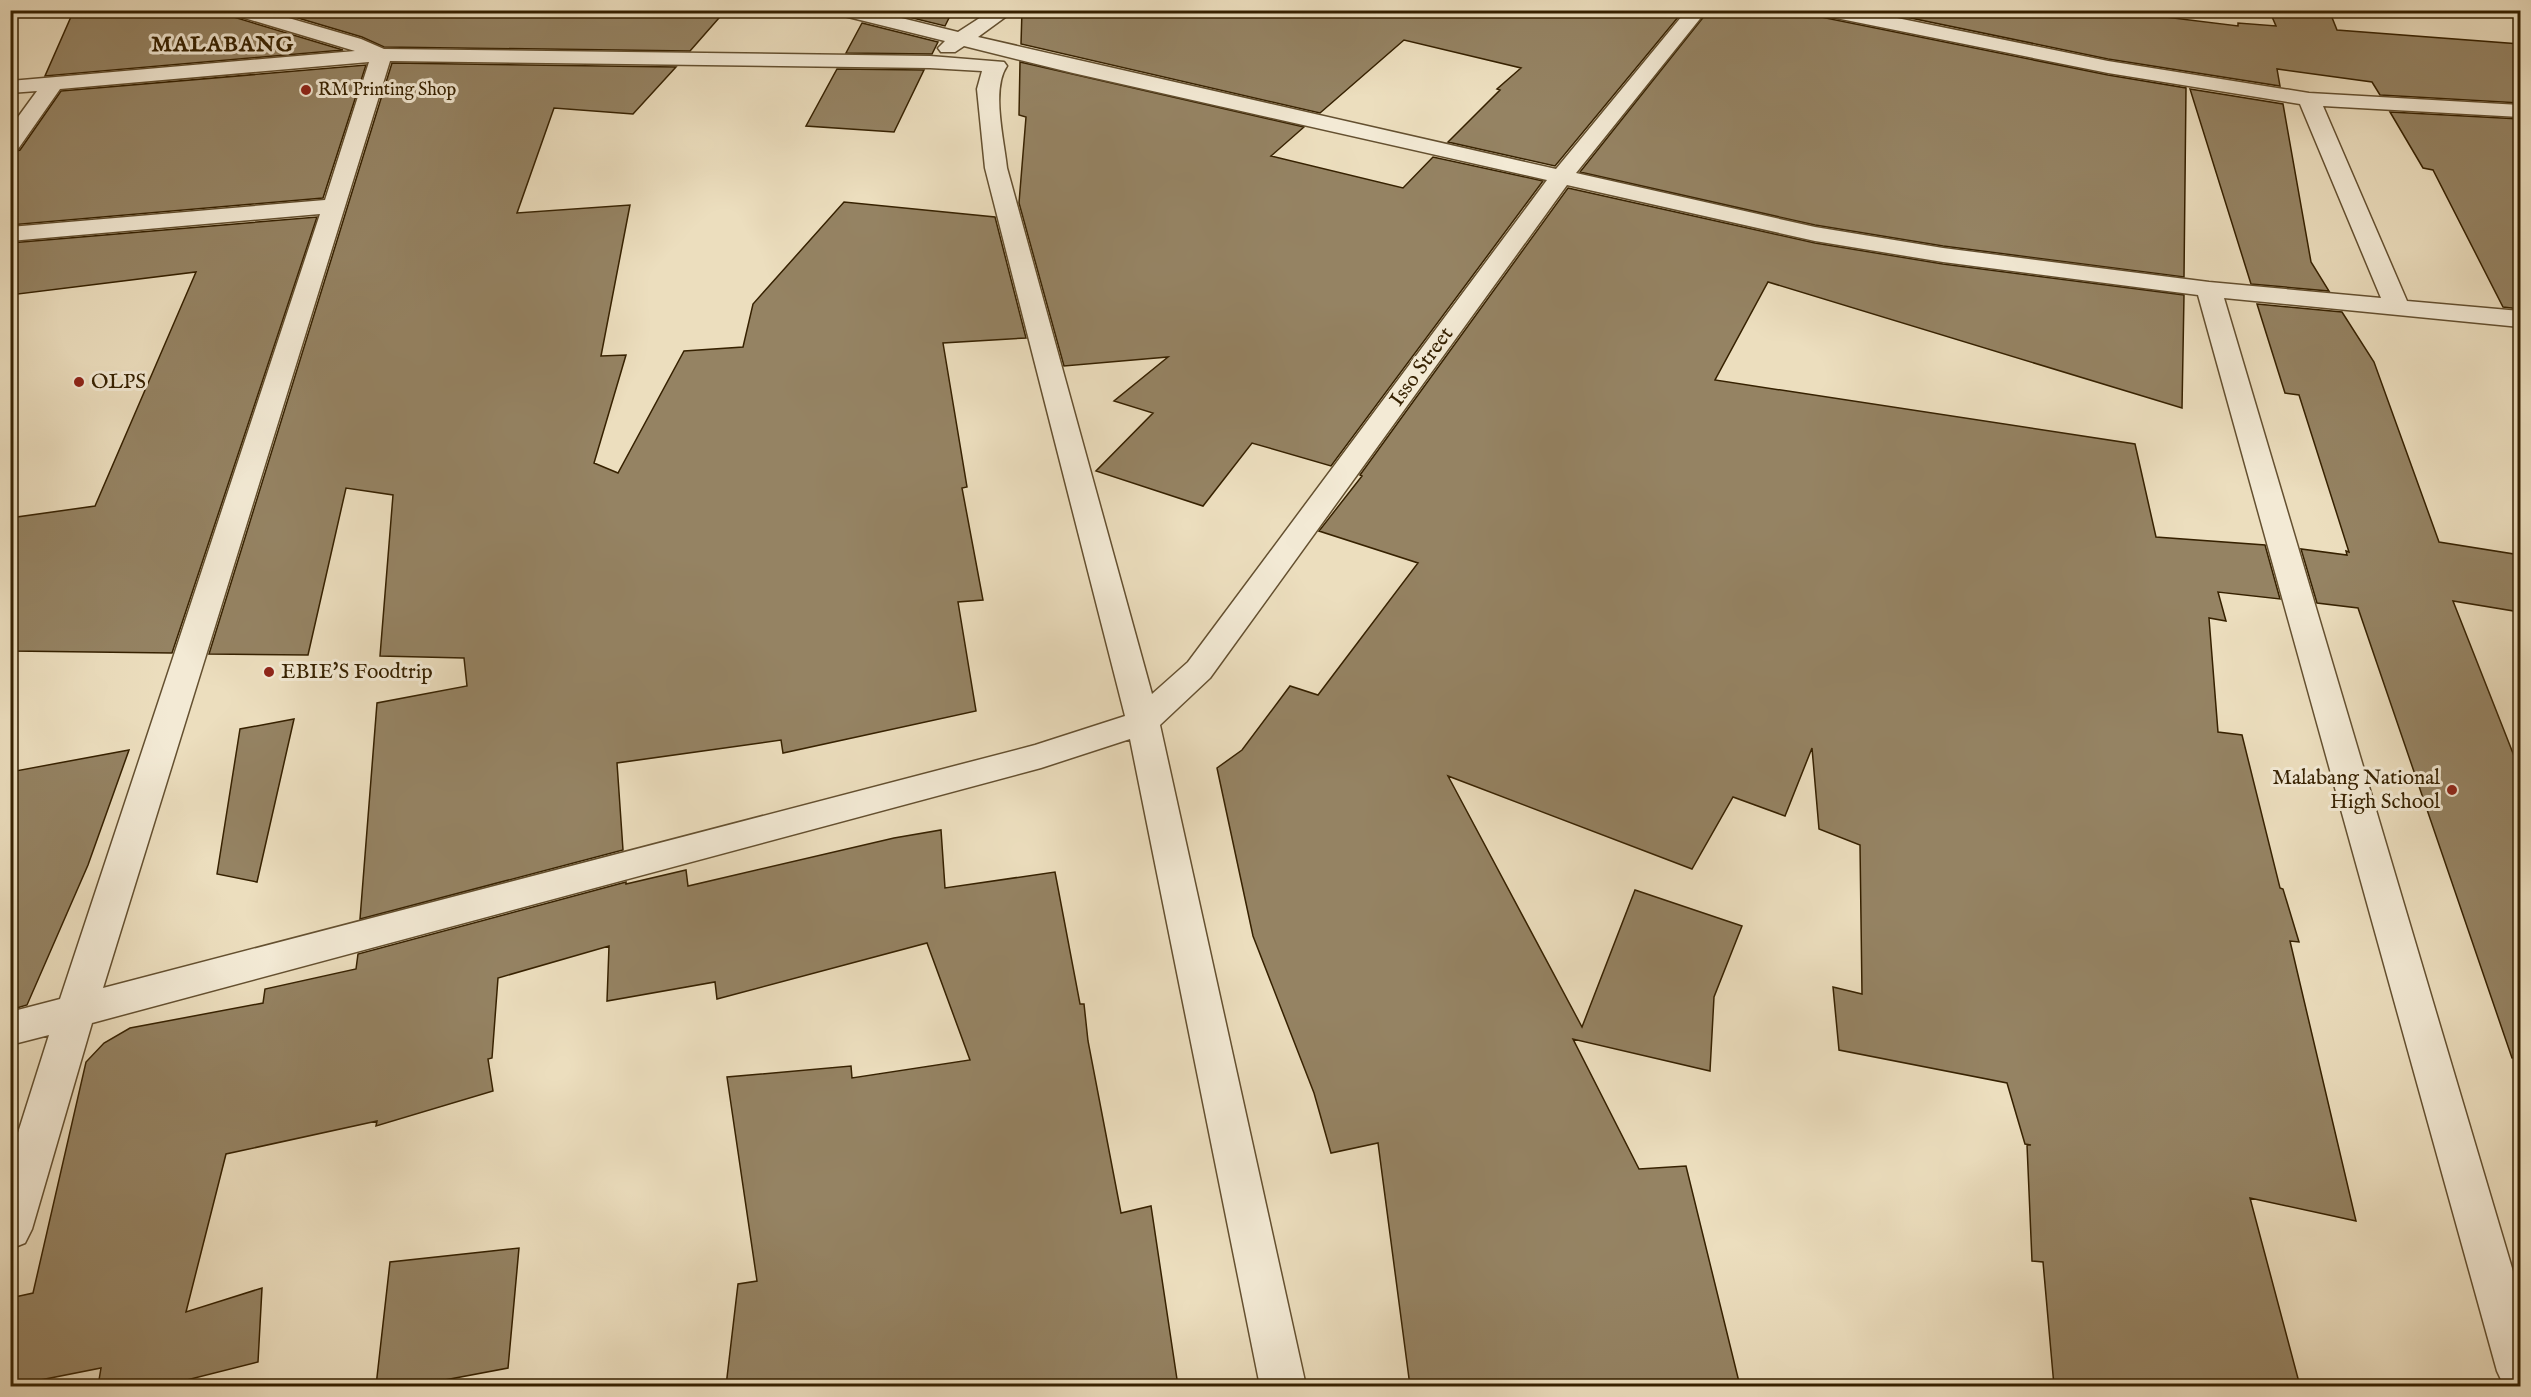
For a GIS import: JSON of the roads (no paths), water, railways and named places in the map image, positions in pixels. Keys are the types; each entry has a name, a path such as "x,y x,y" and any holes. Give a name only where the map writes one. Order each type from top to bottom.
{"street":[{"path":"238,10 326,34 381,55"},
{"path":"843,10 958,41 1815,234 1943,255 2209,289 2520,319"},
{"path":"930,62 1006,10"},
{"name":"Isso Street","path":"1143,722 1199,670 1560,178 1698,10"},
{"path":"1826,10 2108,67 2309,99 2520,111"},
{"path":"10,1229 76,1011 378,72 381,55"},
{"path":"10,87 381,55 930,62 1073,67"},
{"path":"993,66 988,89 996,168 1143,722 1283,1386"},
{"path":"10,144 53,84"},
{"path":"2309,99 2398,308"},
{"path":"10,234 335,206"},
{"path":"2209,289 2520,1371"},
{"path":"10,1029 1041,756 1143,722"}],"place":[{"name":"RM Printing Shop","path":"306,90"},
{"name":"OLPS","path":"79,382"},
{"name":"EBIE'S Foodtrip","path":"269,672"},
{"name":"Malabang National High School","path":"2452,790"}],"district":[{"name":"MALABANG","path":"223,45"}]}
